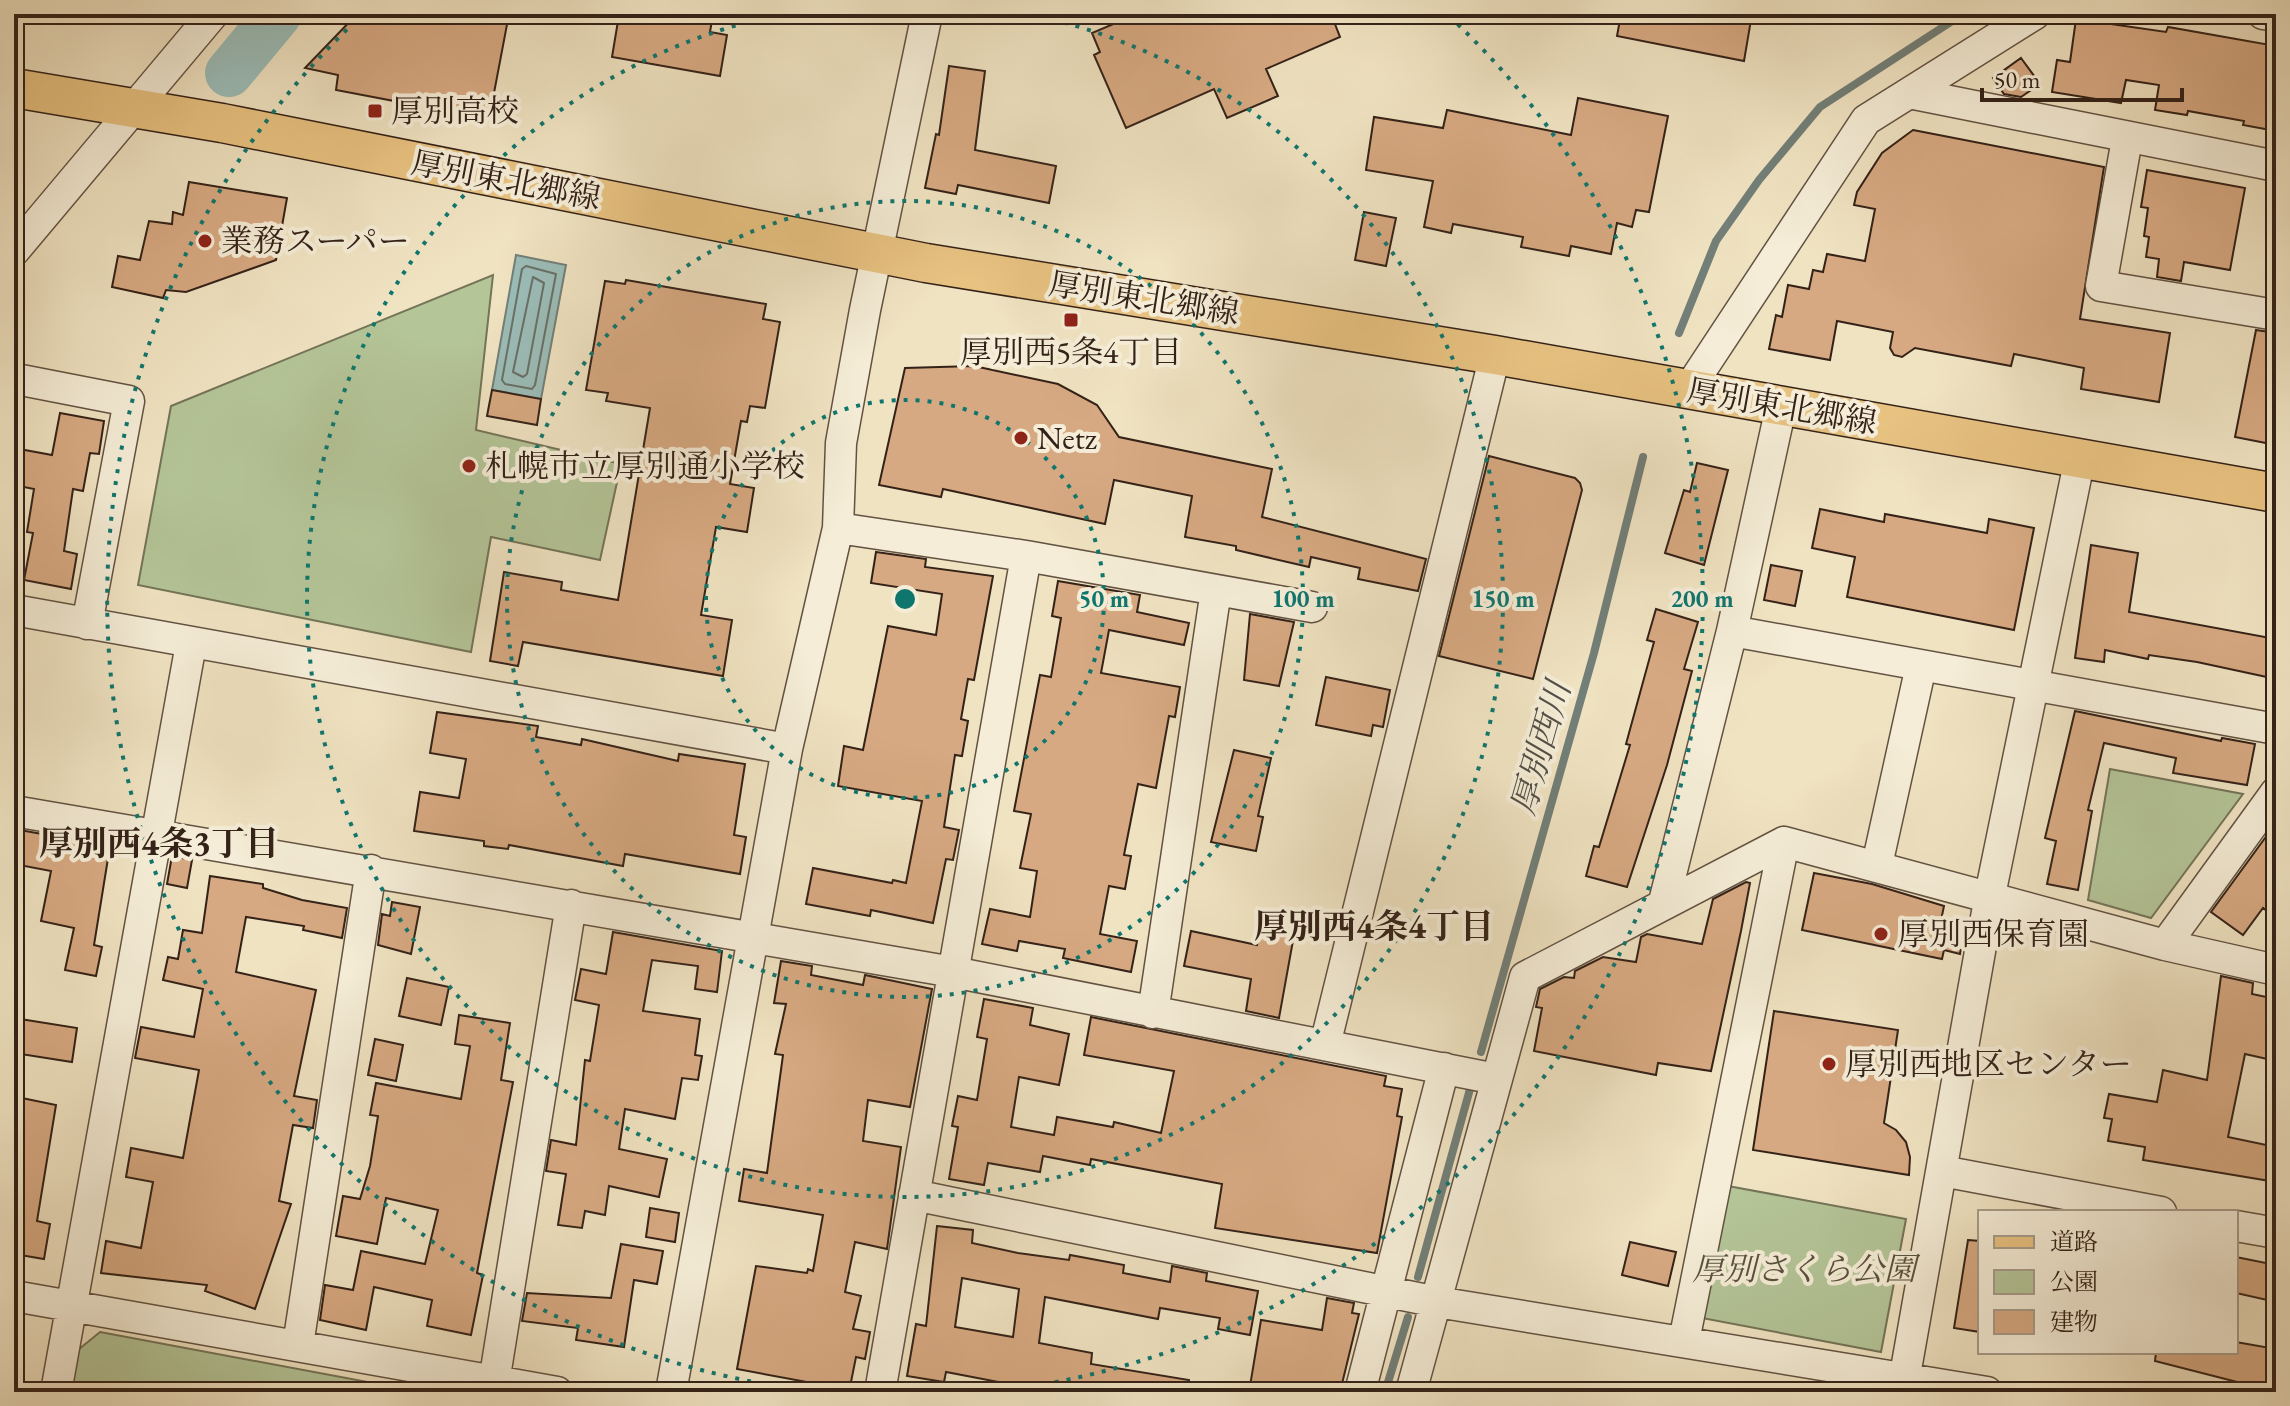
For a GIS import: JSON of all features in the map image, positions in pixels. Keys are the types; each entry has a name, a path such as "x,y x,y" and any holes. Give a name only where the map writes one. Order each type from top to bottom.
{"main road":[{"name":"厚別東北郷線","path":"14,88 222,123 877,253 1495,355 2276,493"}],"street":[{"path":"14,251 213,14"},
{"path":"671,1392 787,749 838,528 841,443 927,14"},
{"path":"1688,390 1866,120 2035,14"},
{"path":"2263,14 2276,16"},
{"path":"1909,93 2127,139 2276,166"},
{"path":"2127,139 2101,286 2276,315"},
{"path":"1325,1045 1495,355"},
{"path":"14,382 16,379 129,401 87,624"},
{"path":"1664,902 1732,631 1781,407"},
{"path":"1903,1384 1990,895 2080,458"},
{"path":"838,528 1026,556 1312,607"},
{"path":"880,1392 1026,556"},
{"path":"1153,1013 1216,590"},
{"path":"14,610 787,749"},
{"path":"1732,631 2276,729"},
{"path":"56,1392 154,834 191,644"},
{"path":"1877,865 1921,666"},
{"path":"2165,945 2276,792"},
{"path":"14,811 953,972 1496,1079"},
{"path":"1684,1341 1784,842"},
{"path":"1411,1392 1525,977 1784,842 1990,895 2165,945 2276,970"},
{"path":"298,1345 371,870"},
{"path":"494,1382 571,905"},
{"path":"1360,1392 1444,1068"},
{"path":"1942,1171 2150,1210"},
{"path":"914,1195 1437,1302 1684,1341 1903,1384 1987,1392"},
{"path":"2238,1226 2276,1233"},
{"path":"14,1296 557,1392"}],"green space":[{"path":"493,275 476,430 621,464 600,560 491,537 471,652 138,585 171,406"},
{"path":"2110,769 2243,794 2151,918 2088,900"},
{"name":"厚別さくら公園","path":"1728,1186 1906,1219 1881,1352 1702,1318"},
{"path":"100,1332 421,1392 71,1392 78,1350"}],"water":[{"path":"516,255 566,265 541,399 492,390"}],"building":[{"path":"357,14 509,14 490,114 412,99 410,104 336,90 338,75 305,68"},
{"path":"638,14 713,14 710,32 727,35 720,76 612,57 619,15 637,18"},
{"path":"1137,14 1173,14 1177,21 1192,14 1331,14 1340,37 1266,69 1278,96 1227,118 1214,89 1126,128 1094,55 1100,52 1092,33"},
{"path":"1621,14 1752,14 1744,61 1617,36"},
{"path":"2076,19 2166,32 2168,27 2276,46 2276,131 2243,125 2244,121 2188,111 2187,115 2155,110 2159,85 2126,80 2121,103 2052,92 2057,60 2070,62"},
{"path":"2021,58 2040,84 2021,97 2004,94 1993,78"},
{"path":"949,66 985,71 975,150 1056,166 1049,203 958,185 956,194 925,188 936,134 939,135"},
{"path":"1578,98 1668,116 1649,212 1636,210 1632,227 1617,223 1611,254 1571,246 1569,256 1521,247 1523,237 1453,224 1451,233 1424,227 1433,181 1366,170 1374,117 1443,128 1447,110 1571,135"},
{"path":"1913,130 2104,167 2080,319 2170,333 2159,402 2081,389 2084,368 2014,354 2011,366 1915,348 1902,357 1894,355 1890,348 1893,332 1837,321 1830,360 1769,349 1776,315 1782,317 1788,285 1809,289 1813,270 1823,272 1827,254 1865,261 1875,209 1854,205 1857,192 1882,153"},
{"path":"2147,170 2245,188 2230,270 2184,262 2181,281 2157,277 2159,259 2146,257 2149,237 2144,236 2148,208 2141,207"},
{"path":"189,182 287,198 276,260 186,292 166,290 163,298 112,287 118,256 140,260 149,221 172,224 173,212 183,215"},
{"path":"1364,212 1396,218 1386,266 1355,260"},
{"path":"626,280 766,304 763,319 780,322 765,408 750,406 747,422 741,421 730,484 754,488 747,532 716,527 701,615 732,620 723,676 523,642 518,666 490,661 504,572 562,582 561,590 618,600 650,408 606,401 608,393 586,390 605,281 625,284"},
{"path":"2256,330 2276,333 2276,445 2235,437"},
{"path":"974,366 1058,384 1097,405 1119,437 1272,469 1262,517 1426,559 1418,591 1358,579 1360,568 1311,557 1309,567 1236,550 1236,546 1185,537 1192,496 1114,480 1105,524 943,489 941,497 879,485 905,368"},
{"path":"492,390 541,399 537,425 487,416"},
{"path":"60,413 104,421 99,454 90,453 83,491 73,489 64,551 77,554 71,589 24,580 33,533 27,532 34,489 14,485 14,448 52,455"},
{"path":"1489,456 1575,478 1582,490 1533,679 1439,656"},
{"path":"1697,463 1728,470 1704,565 1665,553 1684,490 1690,492"},
{"path":"1820,509 1884,522 1885,514 1987,533 1989,519 2034,528 2014,630 1847,597 1855,557 1812,548"},
{"path":"2091,545 2138,553 2129,612 2276,639 2276,679 2197,662 2149,655 2148,659 2105,650 2104,662 2075,658"},
{"path":"876,552 926,559 925,567 993,576 974,680 968,679 961,719 968,721 962,756 955,755 944,827 959,830 953,860 946,859 933,923 871,910 870,916 806,904 813,868 906,883 922,801 838,786 844,746 863,750 888,626 936,635 942,594 871,583"},
{"path":"1771,565 1802,571 1795,606 1764,600"},
{"path":"1058,581 1140,595 1137,612 1189,623 1184,645 1109,630 1101,673 1180,687 1175,717 1169,716 1156,788 1138,784 1124,855 1131,856 1125,889 1109,886 1100,934 1137,941 1131,972 1063,958 1065,949 1019,941 1017,951 982,944 990,909 1030,917 1037,871 1020,868 1031,814 1014,811 1040,675 1051,677 1061,618 1052,616"},
{"path":"1656,609 1698,622 1684,669 1692,671 1667,765 1627,887 1586,876 1594,846 1599,847 1630,745 1626,744 1654,642 1647,640"},
{"path":"1250,614 1294,622 1279,686 1244,680"},
{"path":"1326,677 1390,690 1383,727 1373,725 1371,736 1316,725"},
{"path":"2075,711 2221,741 2222,738 2255,744 2247,785 2173,773 2176,758 2104,743 2088,810 2092,811 2078,890 2047,884 2056,841 2045,838"},
{"path":"437,712 538,726 536,737 581,745 582,739 678,761 679,754 745,764 734,835 746,837 740,874 625,854 623,866 509,845 508,849 484,846 484,841 414,831 420,792 459,798 466,759 430,753"},
{"path":"1234,750 1271,758 1258,816 1263,817 1256,851 1211,842"},
{"path":"2276,823 2276,918 2263,908 2243,935 2211,912"},
{"path":"14,829 110,846 94,945 102,947 96,976 65,970 74,928 41,921 51,871 14,864"},
{"path":"172,856 192,860 187,888 167,884"},
{"path":"1814,873 1872,884 1944,906 1940,925 1964,930 1960,954 1944,950 1942,959 1802,930"},
{"path":"210,876 263,884 263,888 302,900 347,908 342,938 303,930 304,926 246,917 236,972 316,990 294,1096 317,1100 313,1128 293,1125 279,1201 291,1204 255,1309 205,1291 207,1285 101,1273 106,1241 141,1248 153,1182 126,1177 131,1148 183,1158 199,1070 135,1058 141,1027 194,1037 203,989 163,980 168,957 178,959 183,930 202,933"},
{"path":"1746,882 1750,883 1711,1071 1658,1063 1656,1075 1534,1051 1542,1008 1536,1007 1540,989 1564,977 1574,978 1575,971 1603,957 1636,962 1641,937 1647,934 1702,944 1713,899"},
{"path":"392,902 420,907 411,954 378,945 382,914 390,916"},
{"path":"1260,929 1294,935 1279,1018 1246,1011 1251,979 1184,966 1191,931 1257,945"},
{"path":"613,932 722,951 717,992 695,989 698,966 652,960 643,1011 700,1019 695,1055 702,1056 698,1080 682,1078 675,1119 625,1109 619,1149 667,1159 659,1197 609,1186 605,1215 585,1211 582,1228 558,1225 566,1174 546,1171 551,1140 576,1145 585,1060 590,1061 599,1005 575,1000 581,969 606,974"},
{"path":"781,961 812,966 811,975 863,985 865,975 932,989 910,1107 868,1100 863,1141 901,1147 887,1249 855,1242 845,1292 861,1296 853,1329 870,1332 865,1359 856,1357 849,1392 805,1392 807,1382 737,1369 756,1266 807,1273 808,1269 813,1271 823,1215 739,1201 744,1169 767,1173 783,1055 775,1054 786,1004 774,1003"},
{"path":"2221,976 2253,983 2252,994 2276,999 2276,1061 2245,1054 2228,1137 2276,1147 2276,1182 2143,1160 2145,1147 2108,1141 2112,1119 2104,1118 2109,1094 2157,1102 2163,1070 2207,1080"},
{"path":"407,978 449,987 441,1025 399,1016"},
{"path":"984,999 1033,1008 1030,1025 1069,1034 1059,1085 1019,1077 1011,1127 1054,1135 1057,1117 1113,1127 1114,1122 1161,1133 1174,1071 1084,1055 1091,1017 1386,1076 1384,1086 1402,1089 1397,1116 1402,1117 1377,1253 1215,1228 1222,1184 1091,1159 1090,1165 1043,1156 1040,1172 988,1163 984,1185 949,1179 958,1127 952,1126 958,1096 977,1100 987,1039 977,1037"},
{"name":"厚別西地区センター","path":"1774,1011 1898,1030 1884,1123 1896,1130 1906,1142 1910,1157 1909,1175 1753,1150"},
{"path":"459,1015 510,1023 501,1080 513,1082 477,1273 483,1275 471,1335 427,1326 432,1300 374,1287 366,1330 320,1320 325,1285 353,1290 361,1251 425,1264 438,1210 386,1198 377,1244 336,1236 343,1196 360,1199 370,1166 378,1116 370,1115 376,1083 461,1099 470,1046 455,1044"},
{"path":"14,1018 77,1028 72,1062 14,1053"},
{"path":"375,1039 403,1045 396,1081 368,1075"},
{"path":"17,1097 56,1105 37,1221 50,1224 44,1259 14,1254"},
{"path":"650,1208 679,1213 675,1242 646,1237"},
{"path":"937,1226 973,1230 972,1243 1018,1253 1069,1260 1070,1255 1124,1265 1123,1273 1170,1282 1172,1266 1207,1273 1206,1281 1258,1291 1250,1335 1218,1329 1220,1318 1160,1308 1158,1319 1045,1297 1039,1343 1092,1353 1091,1364 1189,1380 1188,1392 1083,1392 1041,1386 1040,1390 946,1372 944,1382 907,1376 916,1324 926,1326","holes":["962,1278 1019,1289 1013,1337 955,1327"]},
{"path":"1968,1240 1978,1241 1978,1332 1954,1328"},
{"path":"1630,1242 1676,1252 1668,1286 1622,1275"},
{"path":"621,1244 663,1251 657,1284 634,1280 624,1347 576,1340 578,1328 522,1321 527,1293 611,1298"},
{"path":"2238,1257 2276,1265 2276,1302 2238,1293"},
{"path":"1327,1298 1354,1303 1352,1313 1359,1314 1340,1392 1249,1392 1261,1320 1322,1330"},
{"path":"2238,1342 2276,1349 2276,1392 2243,1392 2245,1384 2155,1361 2156,1354 2238,1354"}],"waterway":[{"path":"229,73 278,14"},
{"name":"厚別西川","path":"1679,333 1716,241 1759,180 1820,107 1963,14"},
{"name":"厚別西川","path":"1481,1052 1594,653 1643,457"},
{"name":"厚別西川","path":"1418,1277 1470,1089"},
{"name":"厚別西川","path":"1385,1392 1408,1317"}],"place":[{"name":"厚別高校","path":"375,111"},
{"name":"業務スーパー","path":"205,241"},
{"name":"厚別西5条4丁目","path":"1071,320"},
{"name":"Netz","path":"1021,438"},
{"name":"札幌市立厚別通小学校","path":"469,466"},
{"name":"厚別西保育園","path":"1881,934"},
{"name":"厚別西地区センター","path":"1829,1064"}],"district":[{"name":"厚別西4条3丁目","path":"159,843"},
{"name":"厚別西4条4丁目","path":"1374,926"}]}
